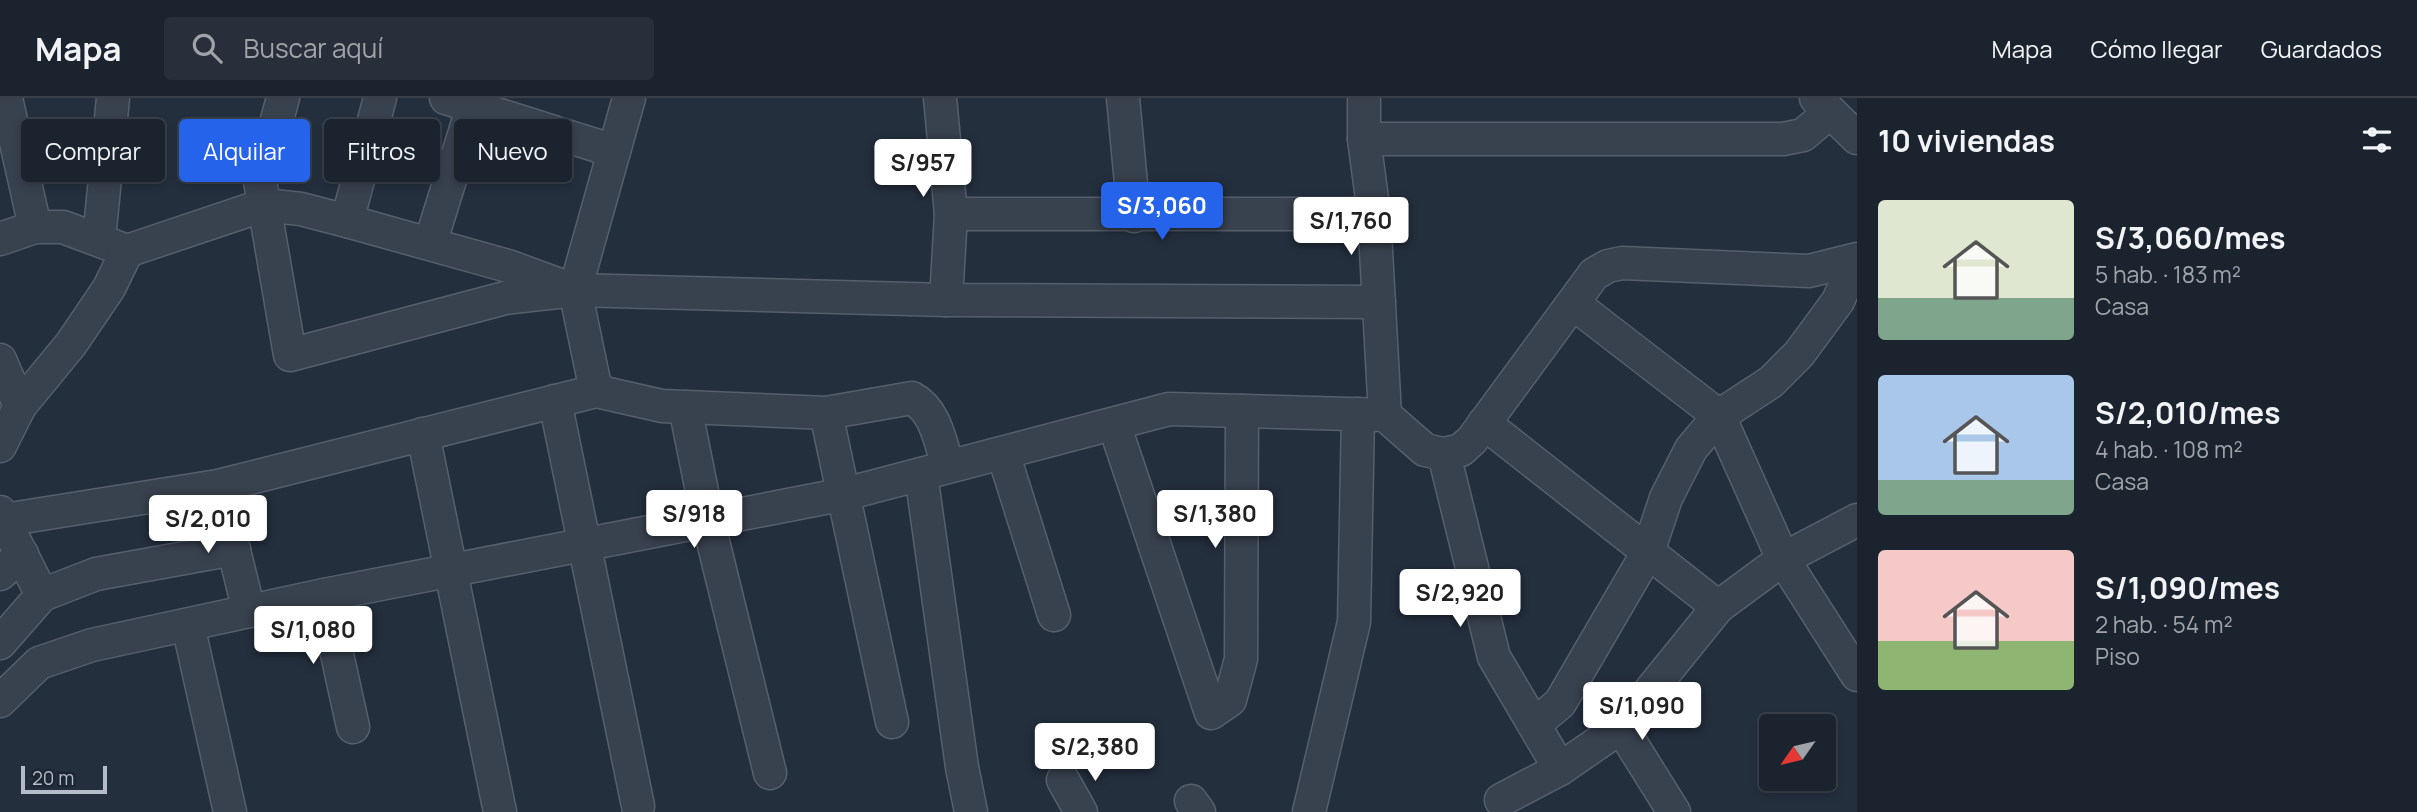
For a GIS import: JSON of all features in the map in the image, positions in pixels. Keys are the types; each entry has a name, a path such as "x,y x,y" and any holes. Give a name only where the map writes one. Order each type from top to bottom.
{"street":[{"path":"6,98 34,228"},
{"path":"0,446 20,406 71,344 108,288 113,245 113,98"},
{"path":"283,98 260,181 290,355 505,298 575,290 946,300 1379,302"},
{"path":"346,221 380,98"},
{"path":"596,391 575,290 629,98"},
{"path":"940,98 950,214 946,300"},
{"path":"1123,98 1134,216"},
{"path":"1309,812 1354,622 1371,415 1379,302 1374,214 1364,139 1364,98"},
{"path":"430,244 459,102 614,151"},
{"path":"1364,139 1783,139 1803,135 1823,105 1857,138"},
{"path":"0,239 34,228 63,227 113,245 264,205 301,209 346,221 430,244 575,290"},
{"path":"950,214 1374,214"},
{"path":"0,701 39,663 92,645 324,595 845,494 1169,409 1371,415 1426,450 1444,454 1461,450 1574,304 1594,274 1608,266 1622,263 1809,271 1857,259"},
{"path":"1534,725 1560,703 1648,552 1679,469 1719,416 1770,382 1799,354 1838,301 1857,259"},
{"path":"1574,304 1719,416 1783,559 1857,675"},
{"path":"0,360 20,406"},
{"path":"42,595 11,564 2,516 218,486 596,391 662,406 825,413 912,398 923,404 932,418 934,470 962,766 971,812"},
{"path":"555,401 638,806"},
{"path":"685,407 708,521 770,773"},
{"path":"1114,424 1211,713 1230,700 1241,659 1241,411"},
{"path":"825,413 845,494 892,723"},
{"path":"1484,423 1718,607"},
{"path":"423,434 500,812"},
{"path":"1003,453 1054,615"},
{"path":"1444,454 1494,657 1560,769"},
{"path":"218,486 249,611"},
{"path":"1501,800 1560,769 1620,727 1718,607 1783,559 1857,520"},
{"path":"0,643 42,595 96,574 233,549"},
{"path":"324,595 353,727"},
{"path":"188,625 230,812"},
{"path":"1620,727 1674,812"},
{"path":"1063,780 1081,812"}]}
